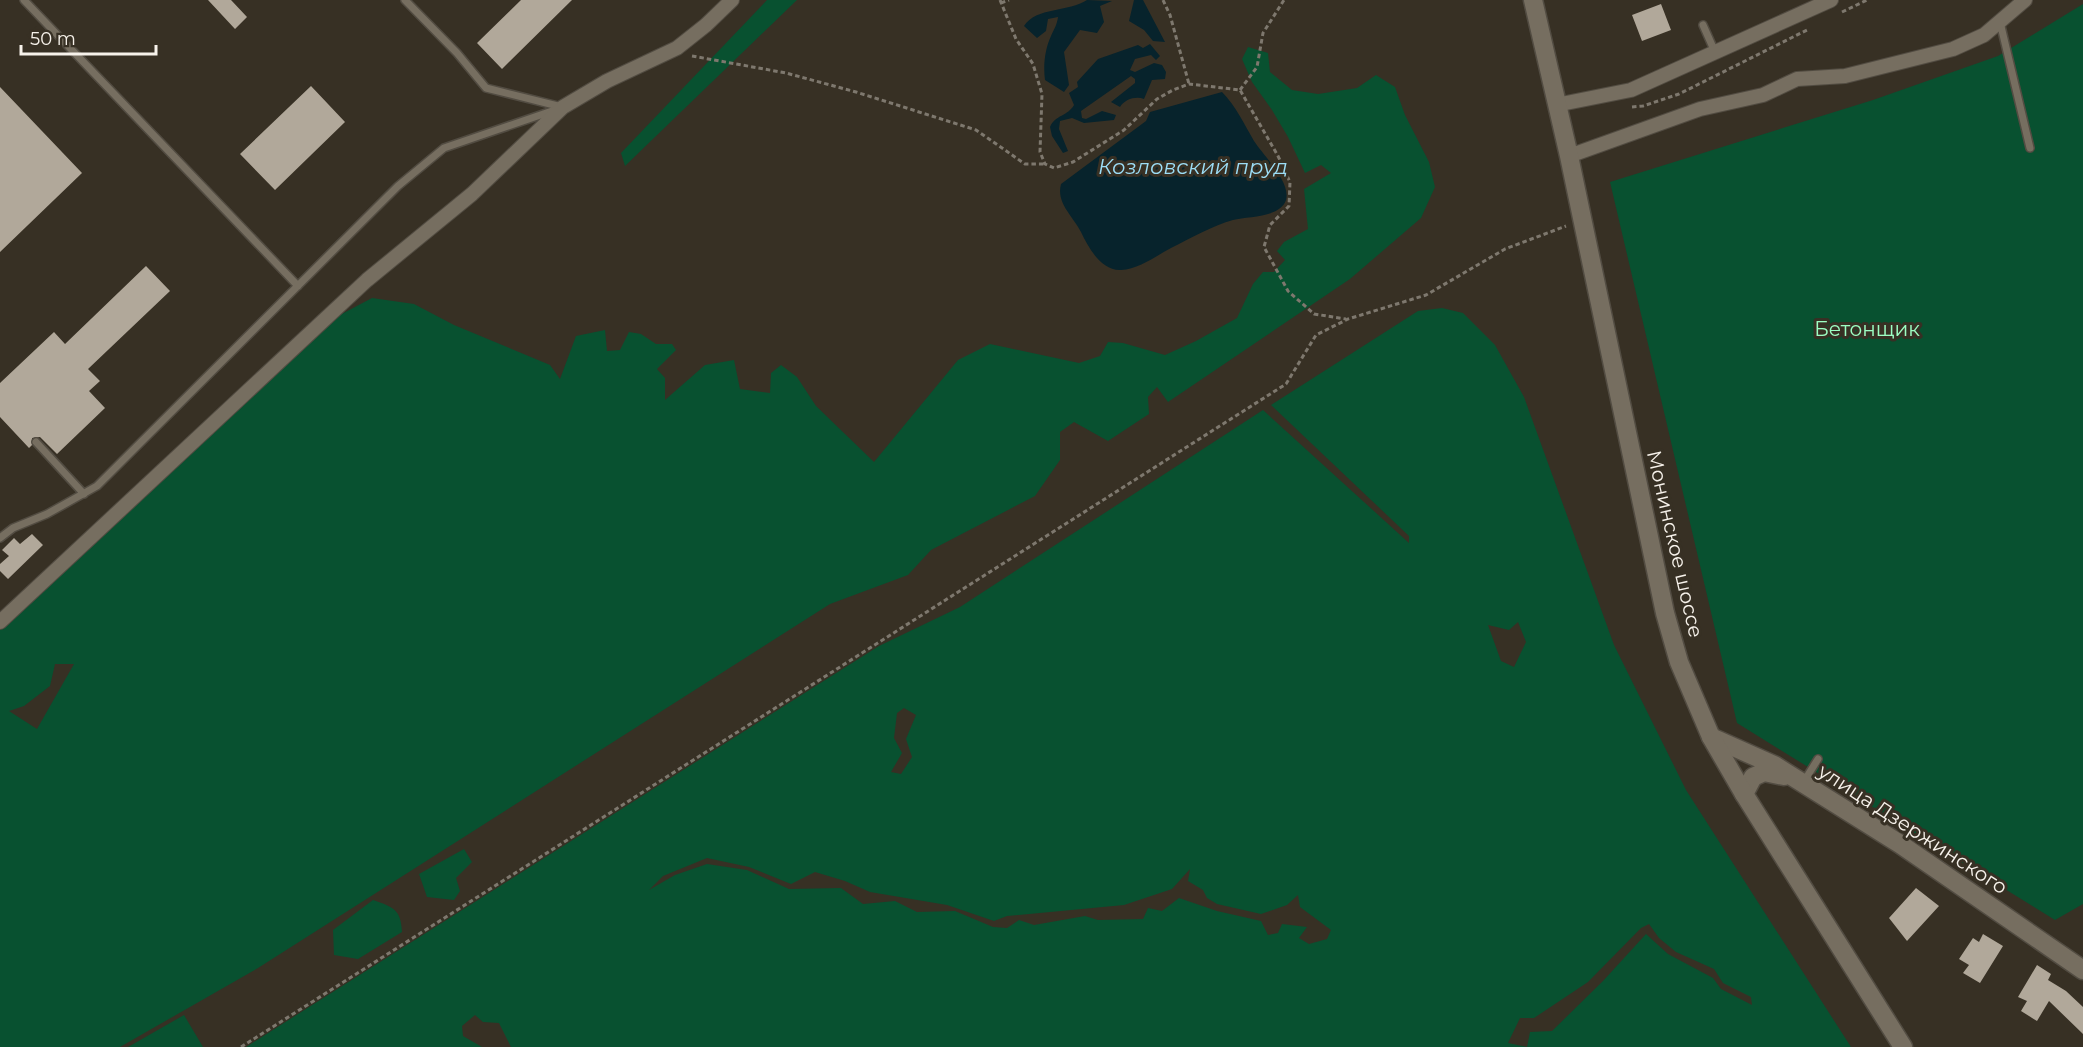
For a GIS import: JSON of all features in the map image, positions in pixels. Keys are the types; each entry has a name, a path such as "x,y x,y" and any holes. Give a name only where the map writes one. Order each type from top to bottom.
{"main road":[{"name":"Монинское шоссе","path":"1533,0 1569,156 1665,613 1679,662 1711,737 1744,794 1903,1047"},
{"name":"улица Дзержинского","path":"1711,737 1774,765 1900,844 2083,970"},
{"path":"1744,794 1753,777 1764,772 1801,782"}],"street":[{"path":"0,622 367,280 472,194 563,107 607,81 677,48 732,0"},
{"path":"1556,105 1631,90 1831,0"},
{"path":"1569,156 1700,109 1763,95 1797,79 1845,76 1953,49 1984,35 2025,0"}],"lane":[{"path":"24,0 298,286"},
{"path":"405,0 457,53 486,88 563,107"},
{"path":"2000,22 2030,148"},
{"path":"1703,25 1715,52"},
{"path":"0,538 13,528 47,514 97,486 398,186 444,148 563,107"},
{"path":"36,442 84,494"},
{"path":"1801,782 1818,759"}],"path":[{"path":"1009,0 1000,2 1016,39 1033,64 1042,94 1040,152 1045,164"},
{"path":"1163,0 1170,15 1189,84"},
{"path":"1240,90 1257,67 1263,33 1284,0"},
{"path":"677,48 692,56 786,73 976,130 1025,164 1045,164 1054,168 1073,162 1124,130 1157,99 1173,90 1189,84 1240,90"},
{"path":"1240,90 1278,156 1290,182 1289,206 1270,225 1264,247 1288,291 1314,314 1348,319"},
{"path":"241,1047 1286,384 1316,335 1348,319 1426,295 1505,249 1582,221"}],"green space":[{"path":"767,0 797,0 625,166 621,153"},
{"name":"Бетонщик","path":"2083,4 2083,904 2055,920 1737,723 1610,182 1873,100 1998,56"},
{"path":"1248,47 1268,53 1270,72 1292,90 1318,94 1357,88 1376,75 1395,87 1405,115 1429,162 1435,187 1421,218 1350,279 1168,402 1157,387 1148,397 1149,414 1108,441 1074,422 1060,432 1060,460 1035,496 931,550 908,575 830,604 258,968 120,1047 0,1047 0,621 321,325 372,298 414,304 454,325 550,365 560,379 576,336 605,330 607,351 620,350 629,332 641,334 656,344 672,344 676,350 657,369 665,378 665,400 705,365 734,360 740,389 770,393 771,373 781,365 797,377 816,406 874,462 958,360 990,344 1079,363 1100,356 1108,342 1123,343 1165,355 1237,318 1253,284 1263,272 1274,272 1285,260 1277,251 1284,242 1308,229 1304,189 1331,173 1321,165 1305,173 1288,137 1252,82 1242,59","holes":["55,664 74,664 37,729 9,711 24,706 50,686"]},
{"path":"1442,308 1463,313 1495,345 1524,397 1614,645 1686,790 1851,1047 1527,1047 511,1047 499,1023 483,1022 475,1015 462,1026 463,1036 482,1047 246,1047 879,646 960,607 1263,410 1409,543 1409,536 1271,405 1418,311","holes":["1518,622 1526,642 1514,667 1501,661 1488,625 1509,630","904,708 916,715 906,739 912,757 901,774 891,772 902,753 894,738 897,713","707,858 749,867 791,884 815,872 870,892 947,905 994,921 1007,916 1124,905 1172,889 1190,869 1188,881 1203,890 1207,898 1217,904 1261,914 1287,905 1298,895 1300,907 1331,930 1327,939 1309,944 1299,938 1307,927 1282,924 1278,933 1268,935 1261,921 1217,911 1179,898 1162,911 1148,908 1143,919 1098,920 1085,916 1034,925 1019,920 1007,928 993,927 955,911 917,912 895,901 863,904 841,888 789,889 747,870 707,864 675,875 649,890 663,876","1649,924 1659,938 1676,952 1714,969 1723,983 1751,997 1752,1005 1721,989 1713,978 1668,954 1646,934 1603,981 1552,1031 1530,1032 1527,1047 1508,1043 1520,1018 1534,1018 1588,982 1641,928"]},
{"path":"464,849 472,862 456,878 460,891 454,900 427,897 419,874"},
{"path":"373,900 395,910 400,918 402,932 358,959 334,955 333,930"},
{"path":"184,1015 203,1047 128,1047"}],"water":[{"path":"1087,0 1112,1 1100,6 1104,22 1097,33 1080,30 1064,52 1069,85 1064,92 1045,80 1044,74 1046,52 1058,17 1048,19 1046,31 1037,38 1024,26 1036,16"},
{"path":"1134,0 1143,0 1165,42 1153,41 1144,30 1129,21"},
{"path":"1150,44 1160,56 1156,60 1151,55 1135,59 1130,70 1135,72 1154,63 1162,65 1166,72 1165,79 1152,80 1144,99 1131,99 1120,107 1111,102 1135,83 1135,79 1131,76 1081,111 1082,118 1086,119 1102,111 1116,115 1114,120 1084,123 1072,118 1060,121 1059,129 1068,151 1063,153 1052,136 1050,127 1074,105 1069,93 1078,87 1077,82 1098,59 1138,45 1143,48"},
{"name":"Козловский пруд","path":"1222,92 1236,109 1254,141 1280,177 1286,193 1283,206 1271,213 1218,225 1134,267 1121,270 1107,267 1091,251 1066,209 1061,197 1061,184 1146,121 1150,112"}],"building":[{"path":"208,0 231,0 247,17 235,29"},
{"path":"521,0 572,0 502,69 477,43"},
{"path":"1661,4 1671,30 1642,41 1632,15"},
{"path":"311,86 345,122 275,190 240,154"},
{"path":"0,87 82,173 0,252"},
{"path":"146,266 170,291 88,369 100,381 89,391 105,408 57,454 40,437 32,438 32,445 29,448 0,417 0,383 54,332 65,344"},
{"path":"32,534 43,545 8,579 0,571 0,564 9,556 2,550 14,538 20,544"},
{"path":"1916,888 1939,906 1907,941 1889,918"},
{"path":"1983,934 2003,946 1980,983 1963,973 1969,965 1959,959 1973,938 1979,942"},
{"path":"2037,965 2051,974 2048,980 2066,991 2083,1007 2083,1034 2049,1001 2037,1021 2021,1011 2027,1001 2018,997"}]}
